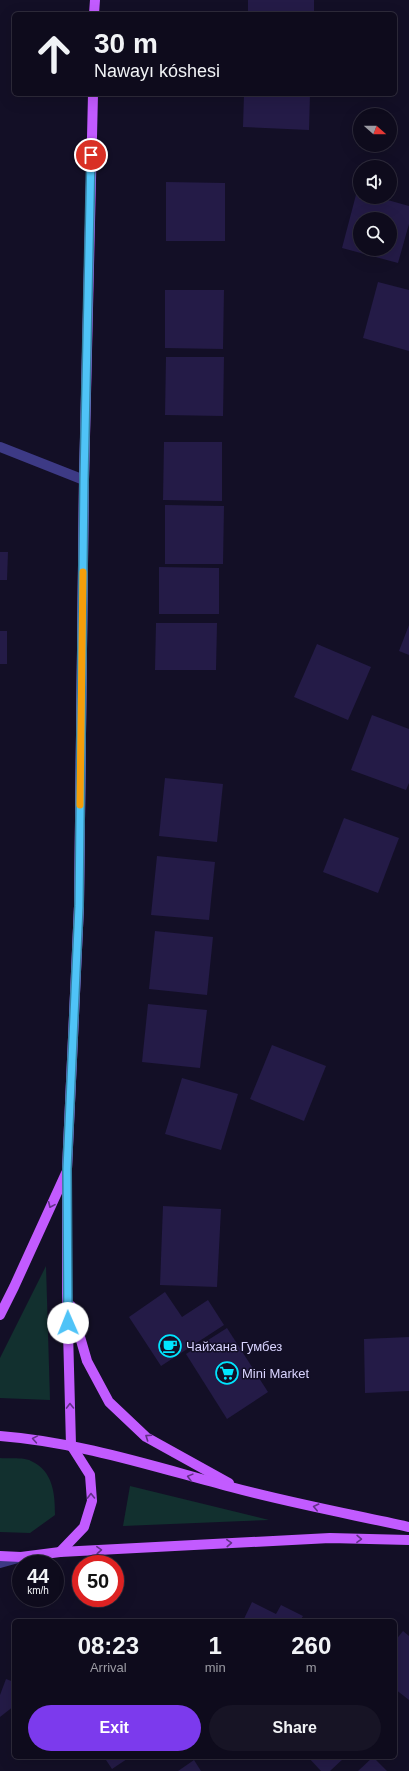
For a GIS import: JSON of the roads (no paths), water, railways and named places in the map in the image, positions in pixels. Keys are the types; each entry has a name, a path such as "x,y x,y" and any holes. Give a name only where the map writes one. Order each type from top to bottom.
{"main road":[{"path":"94,12 95,0"},
{"path":"60,1552 84,1527 92,1501 90,1475 71,1445 67,1293 67,1169 79,906 84,480 92,96"},
{"path":"0,1315 67,1169"},
{"path":"67,1293 87,1360 109,1402 146,1437 243,1491"},
{"path":"0,1436 27,1438 71,1445 243,1491 409,1527"},
{"path":"40,1555 60,1552 330,1538 409,1540"},
{"path":"0,1556 12,1557"}],"street":[{"path":"0,447 84,480"},
{"path":"0,1562 12,1560"}],"place":[{"name":"Чайхана Гумбез","path":"170,1346"},
{"name":"Mini Market","path":"227,1373"}]}
